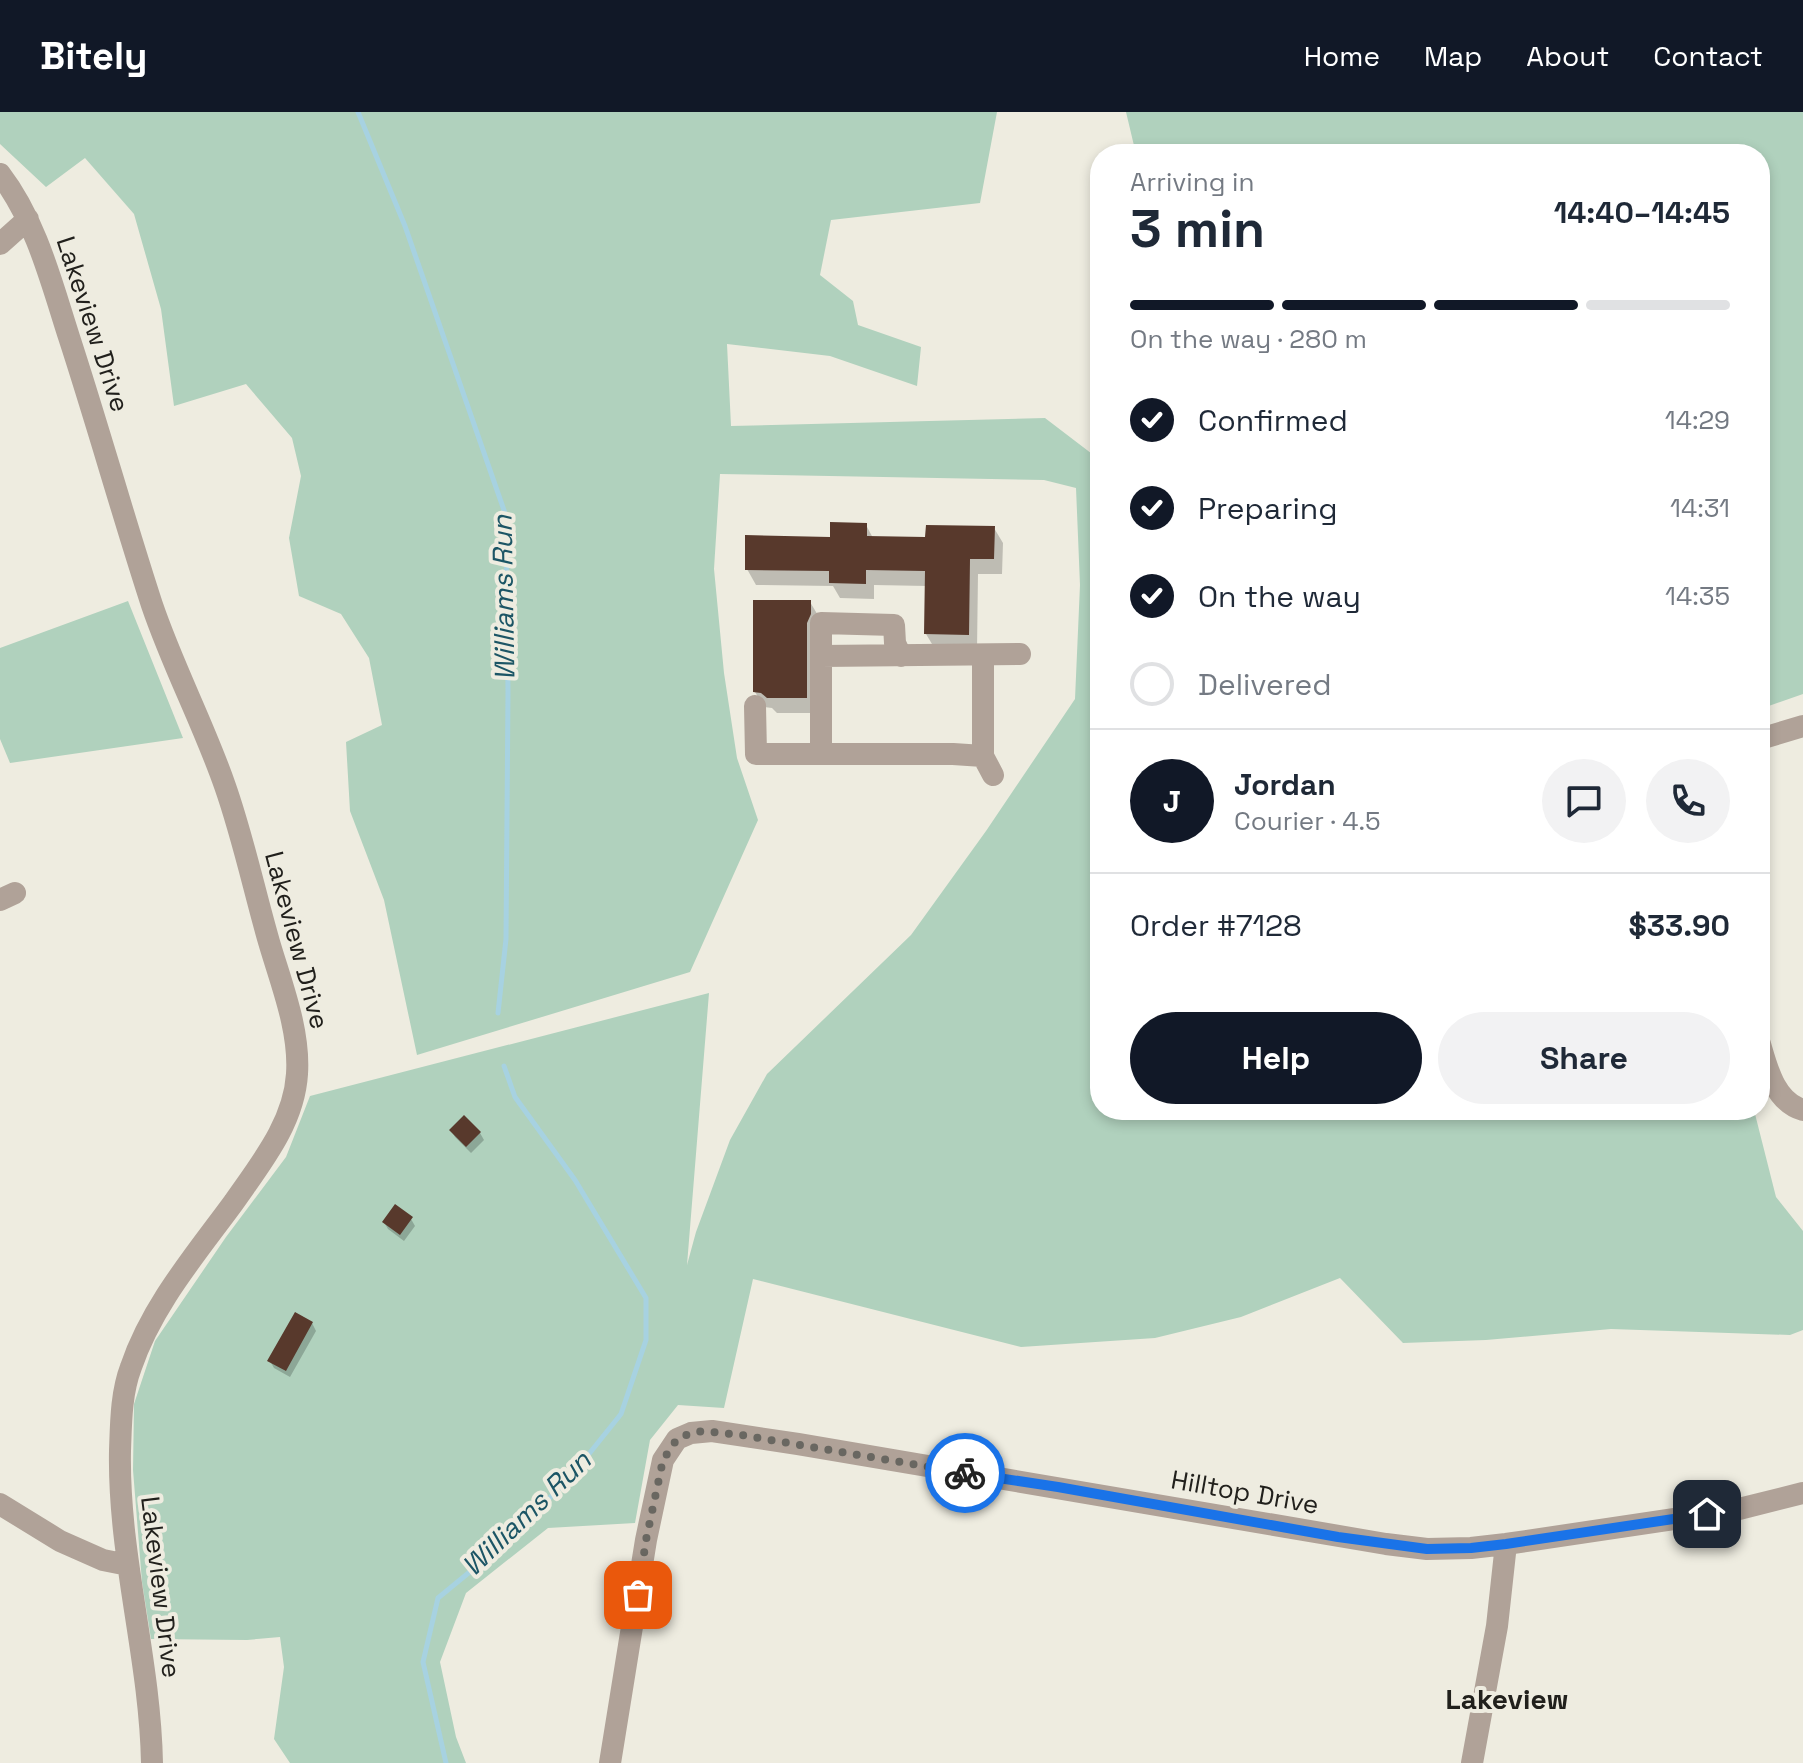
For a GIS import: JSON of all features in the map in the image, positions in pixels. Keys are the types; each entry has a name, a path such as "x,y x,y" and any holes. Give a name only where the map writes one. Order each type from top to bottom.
{"street":[{"name":"Lakeview Drive","path":"0,174 14,192 43,256 153,607 224,782 289,1013 297,1053 295,1089 279,1135 166,1295 150,1323 127,1378 121,1417 120,1459 128,1565 151,1730 152,1763"},
{"path":"0,244 28,219"},
{"path":"821,754 821,623 894,625 895,643 901,656"},
{"path":"821,656 1020,654"},
{"path":"755,706 756,754 953,754 988,766 983,655"},
{"path":"1770,736 1803,726"},
{"path":"1770,1076 1787,1101 1803,1110"},
{"name":"Hilltop Drive","path":"610,1763 646,1540 663,1460 670,1446 691,1433 726,1433 1427,1549 1506,1544 1735,1510 1803,1493"},
{"path":"0,1504 60,1541 103,1560 128,1565"},
{"path":"1472,1763 1495,1639 1506,1544"}],"green space":[{"path":"0,112 997,112 980,203 831,220 820,275 853,301 858,325 921,347 917,386 830,356 727,344 731,426 1045,418 1090,452 1090,1120 1757,1120 1776,1197 1803,1231 1803,1330 1790,1335 1611,1329 1486,1340 1403,1343 1340,1278 1241,1317 1155,1338 1021,1347 753,1279 724,1408 678,1405 650,1440 635,1523 548,1528 466,1593 440,1662 456,1737 466,1763 290,1763 274,1739 284,1667 280,1637 247,1640 151,1639 142,1582 133,1470 134,1404 155,1341 226,1237 286,1157 310,1096 709,993 687,1265 730,1140 767,1074 911,935 1075,699 1080,585 1076,488 1044,480 720,474 714,569 724,673 737,758 758,820 690,972 417,1055 384,900 350,811 346,742 382,725 369,658 341,614 299,596 289,538 301,476 292,438 246,384 174,406 161,309 134,214 85,158 46,187 0,144"},
{"path":"1126,112 1803,112 1803,694 1770,706 1770,144 1134,144"},
{"path":"128,601 183,738 10,763 0,739 0,648"}],"building":[{"path":"830,522 867,523 867,536 925,537 926,525 995,526 994,559 970,559 969,635 924,634 925,571 866,570 866,584 829,583 829,571 745,570 745,535 830,537"},
{"path":"753,600 811,600 807,623 807,698 767,698 753,692"},
{"path":"464,1115 481,1132 466,1147 449,1130"},
{"path":"395,1204 413,1217 400,1235 382,1222"},
{"path":"295,1312 313,1322 286,1371 267,1361"}],"waterway":[{"name":"Williams Run","path":"358,112 405,226 506,516 506,939 498,1013"},
{"name":"Williams Run","path":"446,1763 423,1662 438,1598 494,1552 568,1480 621,1414 646,1340 646,1298 575,1180 515,1097 504,1066"}],"way so far":[{"path":"638,1595 663,1460 677,1439 691,1433 703,1431 741,1435 965,1473"}],"district":[{"name":"Lakeview","path":"1507,1699"}],"route":[{"path":"965,1473 1338,1537 1427,1549 1506,1544 1707,1514"}]}
